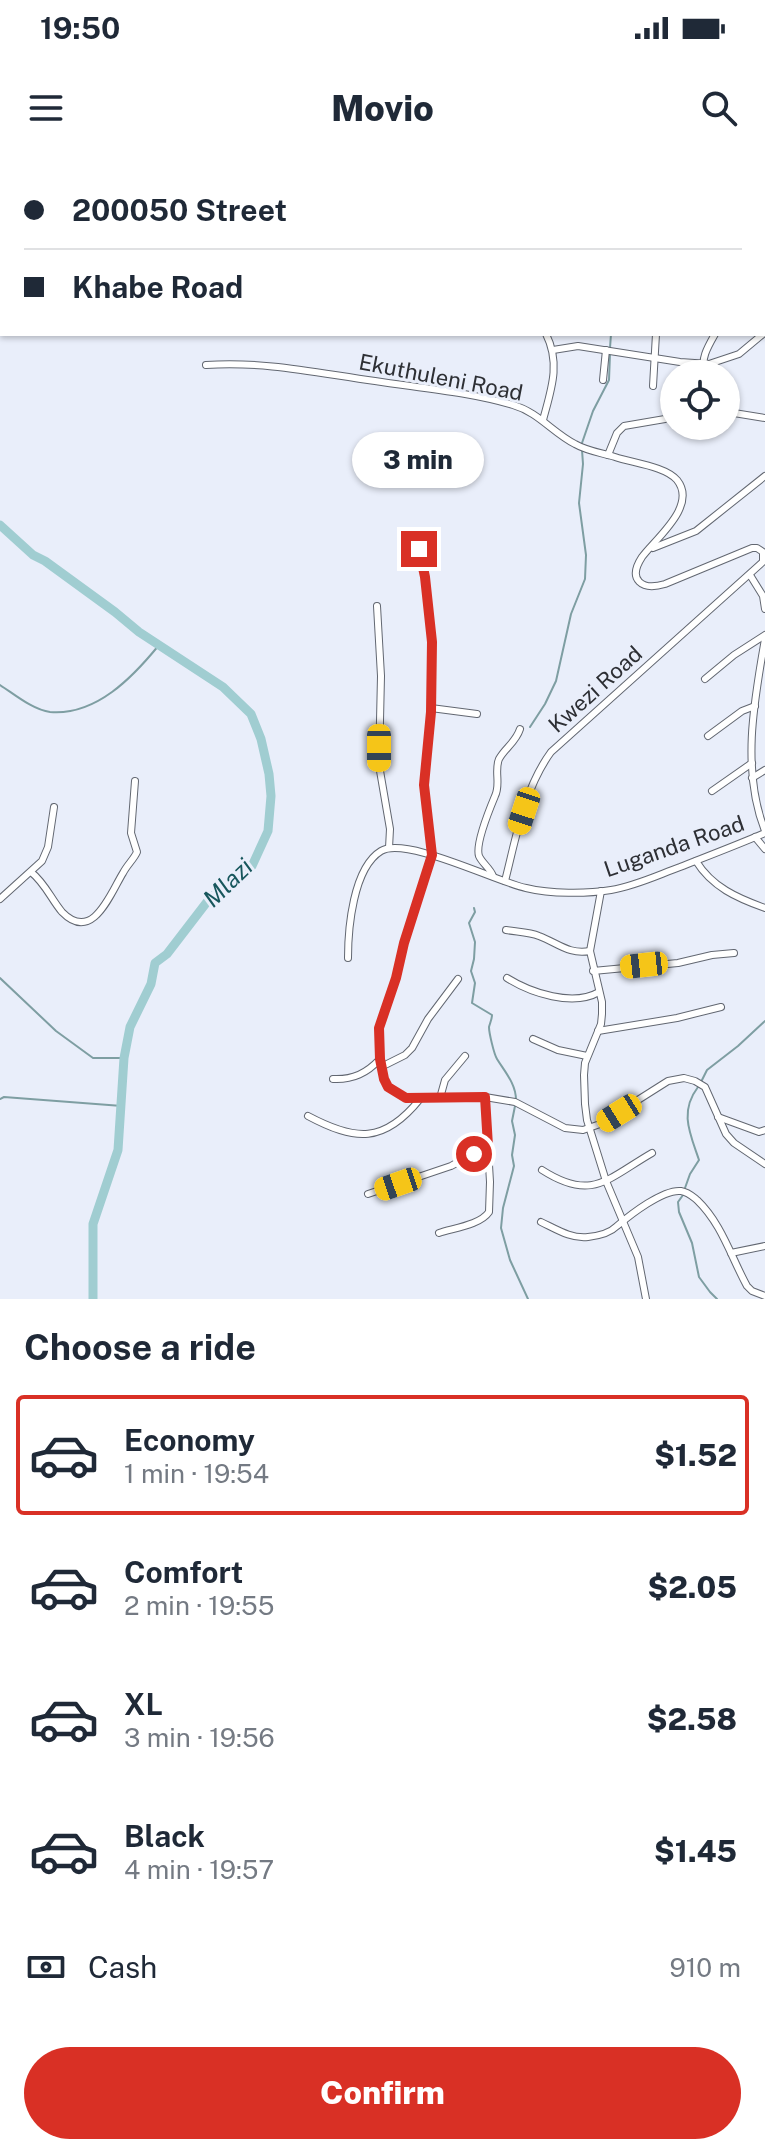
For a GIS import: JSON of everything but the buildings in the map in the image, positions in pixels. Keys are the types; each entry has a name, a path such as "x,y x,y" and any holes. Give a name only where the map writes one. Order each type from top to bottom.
{"street":[{"path":"543,420 552,385 553,350 547,336"},
{"path":"653,386 656,336"},
{"path":"703,360 714,336"},
{"path":"724,360 739,354 760,336"},
{"path":"553,350 578,346 665,360"},
{"path":"603,380 606,350"},
{"name":"Ekuthuleni Road","path":"206,365 263,364 514,405 543,420 574,444 655,468 678,481 682,490 680,509 636,568 636,574 645,587 653,588 752,548 763,552 764,561"},
{"path":"740,414 765,418"},
{"path":"608,455 620,429 660,420"},
{"path":"649,549 696,531 765,476"},
{"path":"413,538 422,557 433,664 424,785 432,855 379,1028 381,1063 388,1087 406,1098 485,1097 523,1105 574,1131 590,1129 668,1081 684,1078 705,1087 726,1134 765,1164"},
{"name":"Kwezi Road","path":"505,881 531,790 551,752 764,561"},
{"path":"750,575 763,596 765,609"},
{"path":"348,958 352,911 359,884 371,860 389,848 389,818 379,765 381,676 377,606"},
{"path":"705,679 734,655 765,637"},
{"path":"765,637 755,706 752,763 757,805 765,832"},
{"path":"757,690 765,685"},
{"path":"708,736 742,711 755,706"},
{"path":"431,708 477,714"},
{"path":"493,876 480,858 479,847 498,787 499,760 515,741 520,729"},
{"path":"712,791 752,763"},
{"path":"752,778 765,770"},
{"path":"31,872 41,880 63,913 76,921 88,921 110,900 121,875 137,852 131,833 135,781"},
{"path":"0,899 46,855 54,807"},
{"name":"Luganda Road","path":"389,848 432,855 523,888 552,892 601,891 631,885 765,832"},
{"path":"755,837 765,849"},
{"path":"696,861 701,870 725,891 765,908"},
{"path":"601,891 590,951 602,1014 587,1056 584,1089 590,1129 606,1181 638,1257 646,1299"},
{"path":"506,930 540,936 568,951 590,951"},
{"path":"593,971 678,963 734,953"},
{"path":"507,978 554,997 584,997 599,992"},
{"path":"333,1079 350,1078 405,1055 458,979"},
{"path":"598,1031 721,1007"},
{"path":"533,1039 558,1050 587,1056"},
{"path":"440,1098 445,1080 465,1056"},
{"path":"439,1233 488,1215 485,1097"},
{"path":"308,1116 342,1132 367,1134 401,1121 420,1099"},
{"path":"718,1117 759,1132 765,1130"},
{"path":"368,1194 451,1166 488,1146"},
{"path":"542,1170 558,1181 589,1187 606,1181 652,1153"},
{"path":"541,1222 566,1234 588,1237 607,1232 621,1220 666,1194 687,1192 717,1226 747,1286 765,1296"},
{"path":"731,1253 765,1246"}],"waterway":[{"path":"610,348 611,336"},
{"path":"582,443 593,411 609,380 610,354"},
{"path":"530,727 556,681 571,614 585,579 586,555 579,503 582,450"},
{"name":"Mlazi","path":"0,525 33,555 139,632 223,687 251,714 269,774 268,831 252,866 210,898 167,954 155,963 151,984 130,1027 124,1058 118,1150 93,1224 93,1299"},
{"path":"0,685 44,711 67,712 83,708 112,692 159,645"},
{"path":"474,908 469,923 475,942 471,971 475,983 472,1003 492,1015 489,1027 493,1048 512,1083 516,1100"},
{"path":"0,978 56,1031 93,1058 124,1058"},
{"path":"701,1082 707,1070 765,1021"},
{"path":"685,1188 699,1160 688,1123 689,1105 698,1087"},
{"path":"0,1099 122,1106"},
{"path":"515,1106 512,1121 514,1166 501,1228 510,1260 528,1299"},
{"path":"683,1195 678,1202 679,1212 692,1243 699,1277 717,1299"}],"route":[{"path":"419,549 425,577 433,664 424,785 432,855 379,1028 378,1044 388,1087 406,1098 485,1097 488,1146 474,1154"}]}
